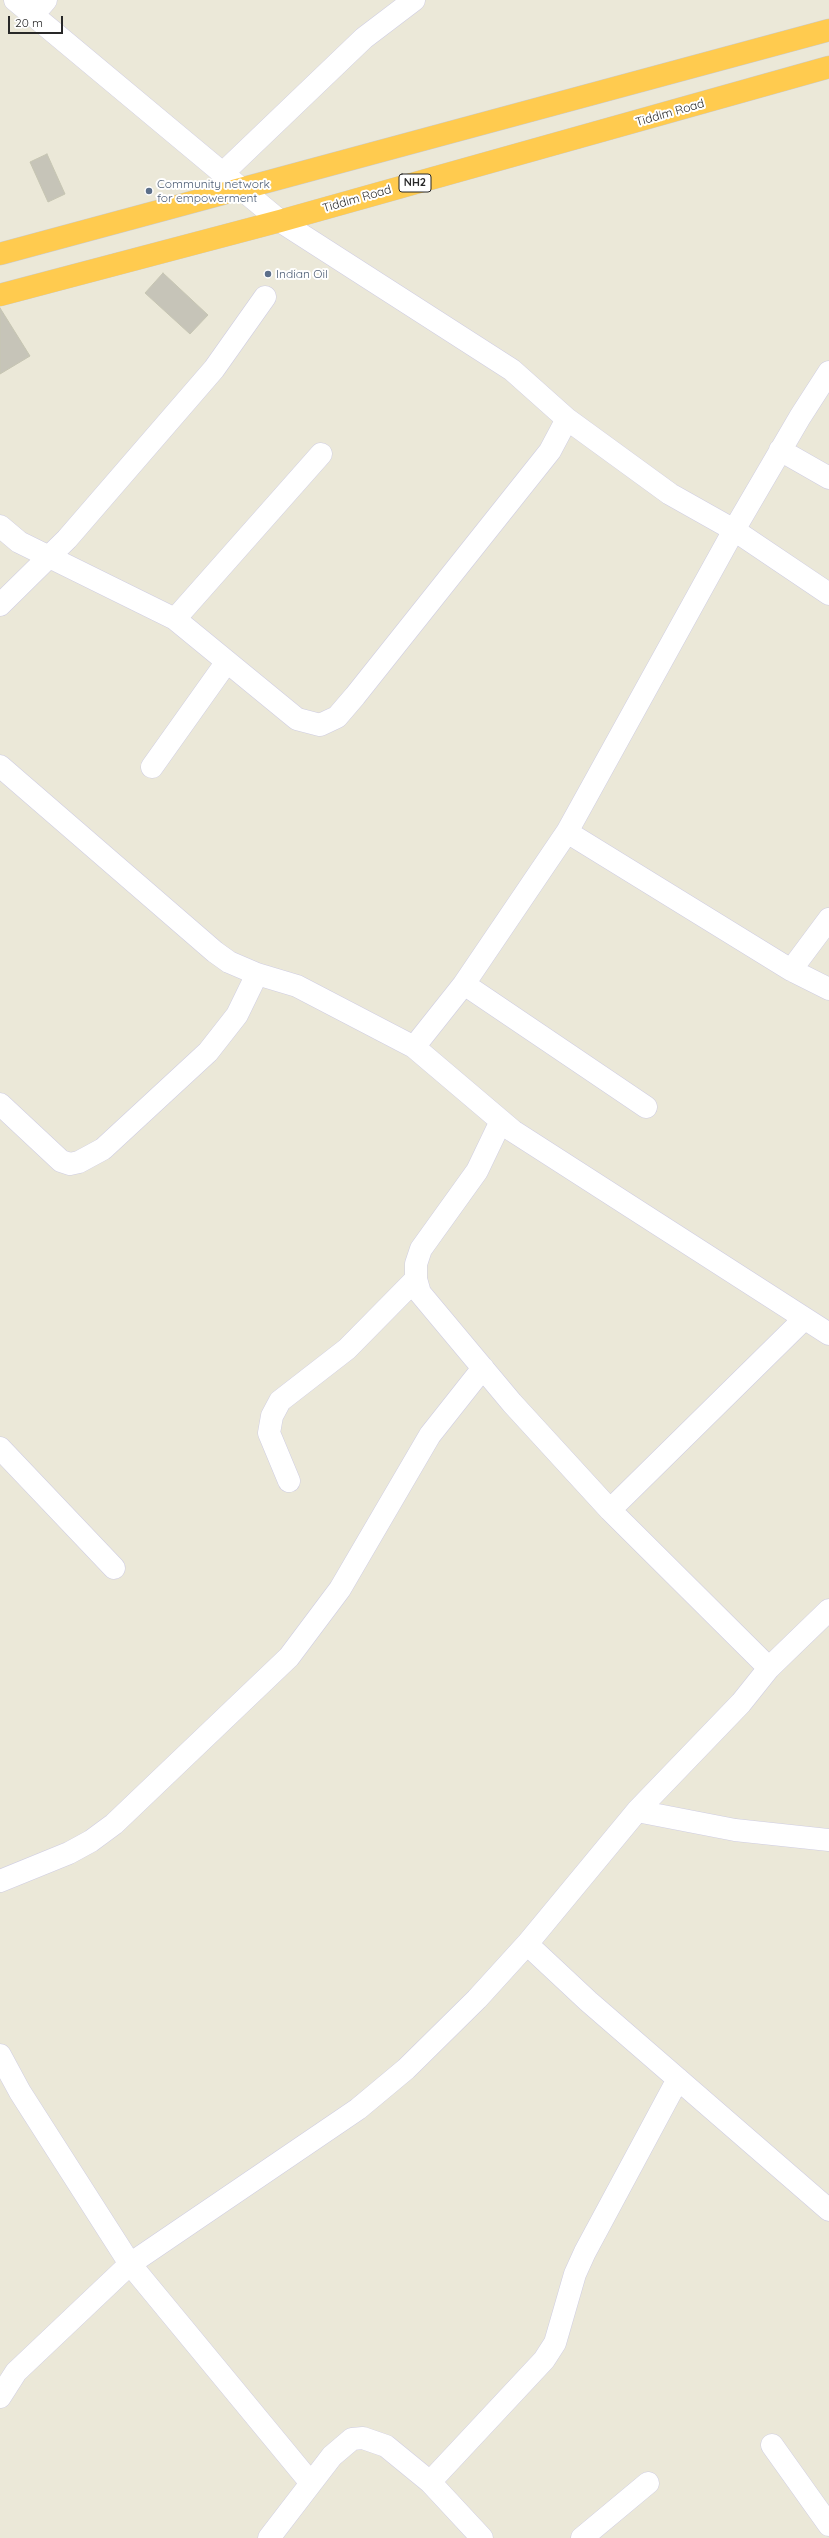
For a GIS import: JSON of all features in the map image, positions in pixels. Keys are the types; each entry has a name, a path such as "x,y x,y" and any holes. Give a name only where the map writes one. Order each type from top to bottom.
{"highway":[{"path":"0,254 829,30"},
{"name":"Tiddim Road","path":"0,295 280,221 829,66"}],"street":[{"path":"15,0 40,8 223,173 280,221 512,370 568,419 670,494 734,530 829,594"},
{"path":"223,173 364,38 414,0"},
{"path":"0,605 67,540 214,369 265,297"},
{"path":"414,1047 464,984 567,832 734,530 780,450 829,372"},
{"path":"0,526 19,542 49,558 175,619 226,663 297,719 320,725 337,717 550,451 568,419"},
{"path":"780,450 829,478"},
{"path":"175,619 321,454"},
{"path":"152,767 226,663"},
{"path":"0,766 215,952 229,962 257,974 297,986 414,1047 513,1131 732,1270 804,1319 829,1334"},
{"path":"567,832 791,970 829,989"},
{"path":"791,970 829,919"},
{"path":"0,1104 61,1161 70,1164 79,1162 111,1142 208,1052 237,1015 257,974"},
{"path":"464,984 646,1107"},
{"path":"501,1122 478,1171 421,1249 416,1264 416,1279 427,1303 610,1510 768,1668"},
{"path":"289,1481 269,1433 272,1416 280,1401 347,1349 416,1279"},
{"path":"610,1510 804,1319"},
{"path":"0,1881 69,1853 91,1841 114,1824 289,1657 340,1589 430,1436 483,1368"},
{"path":"0,1448 114,1568"},
{"path":"0,2396 16,2372 130,2264 358,2109 406,2069 477,1999 527,1944 637,1811 741,1703 768,1668 829,1610"},
{"path":"637,1811 735,1830 829,1840"},
{"path":"527,1944 588,2002 827,2204"},
{"path":"0,2055 20,2092 130,2264 310,2482"},
{"path":"430,2482 544,2360 555,2343 576,2274 585,2252 678,2079"},
{"path":"269,2538 310,2482 344,2444 352,2439 363,2438 386,2446 430,2482 482,2538"},
{"path":"772,2445 829,2525"},
{"path":"582,2538 648,2483"}],"building":[{"path":"47,154 65,194 48,202 30,162"},
{"path":"163,273 208,315 190,334 145,293"},
{"path":"0,308 30,356 0,374"}],"place":[{"name":"Community network for empowerment","path":"149,191"},
{"name":"Indian Oil","path":"268,274"}]}
